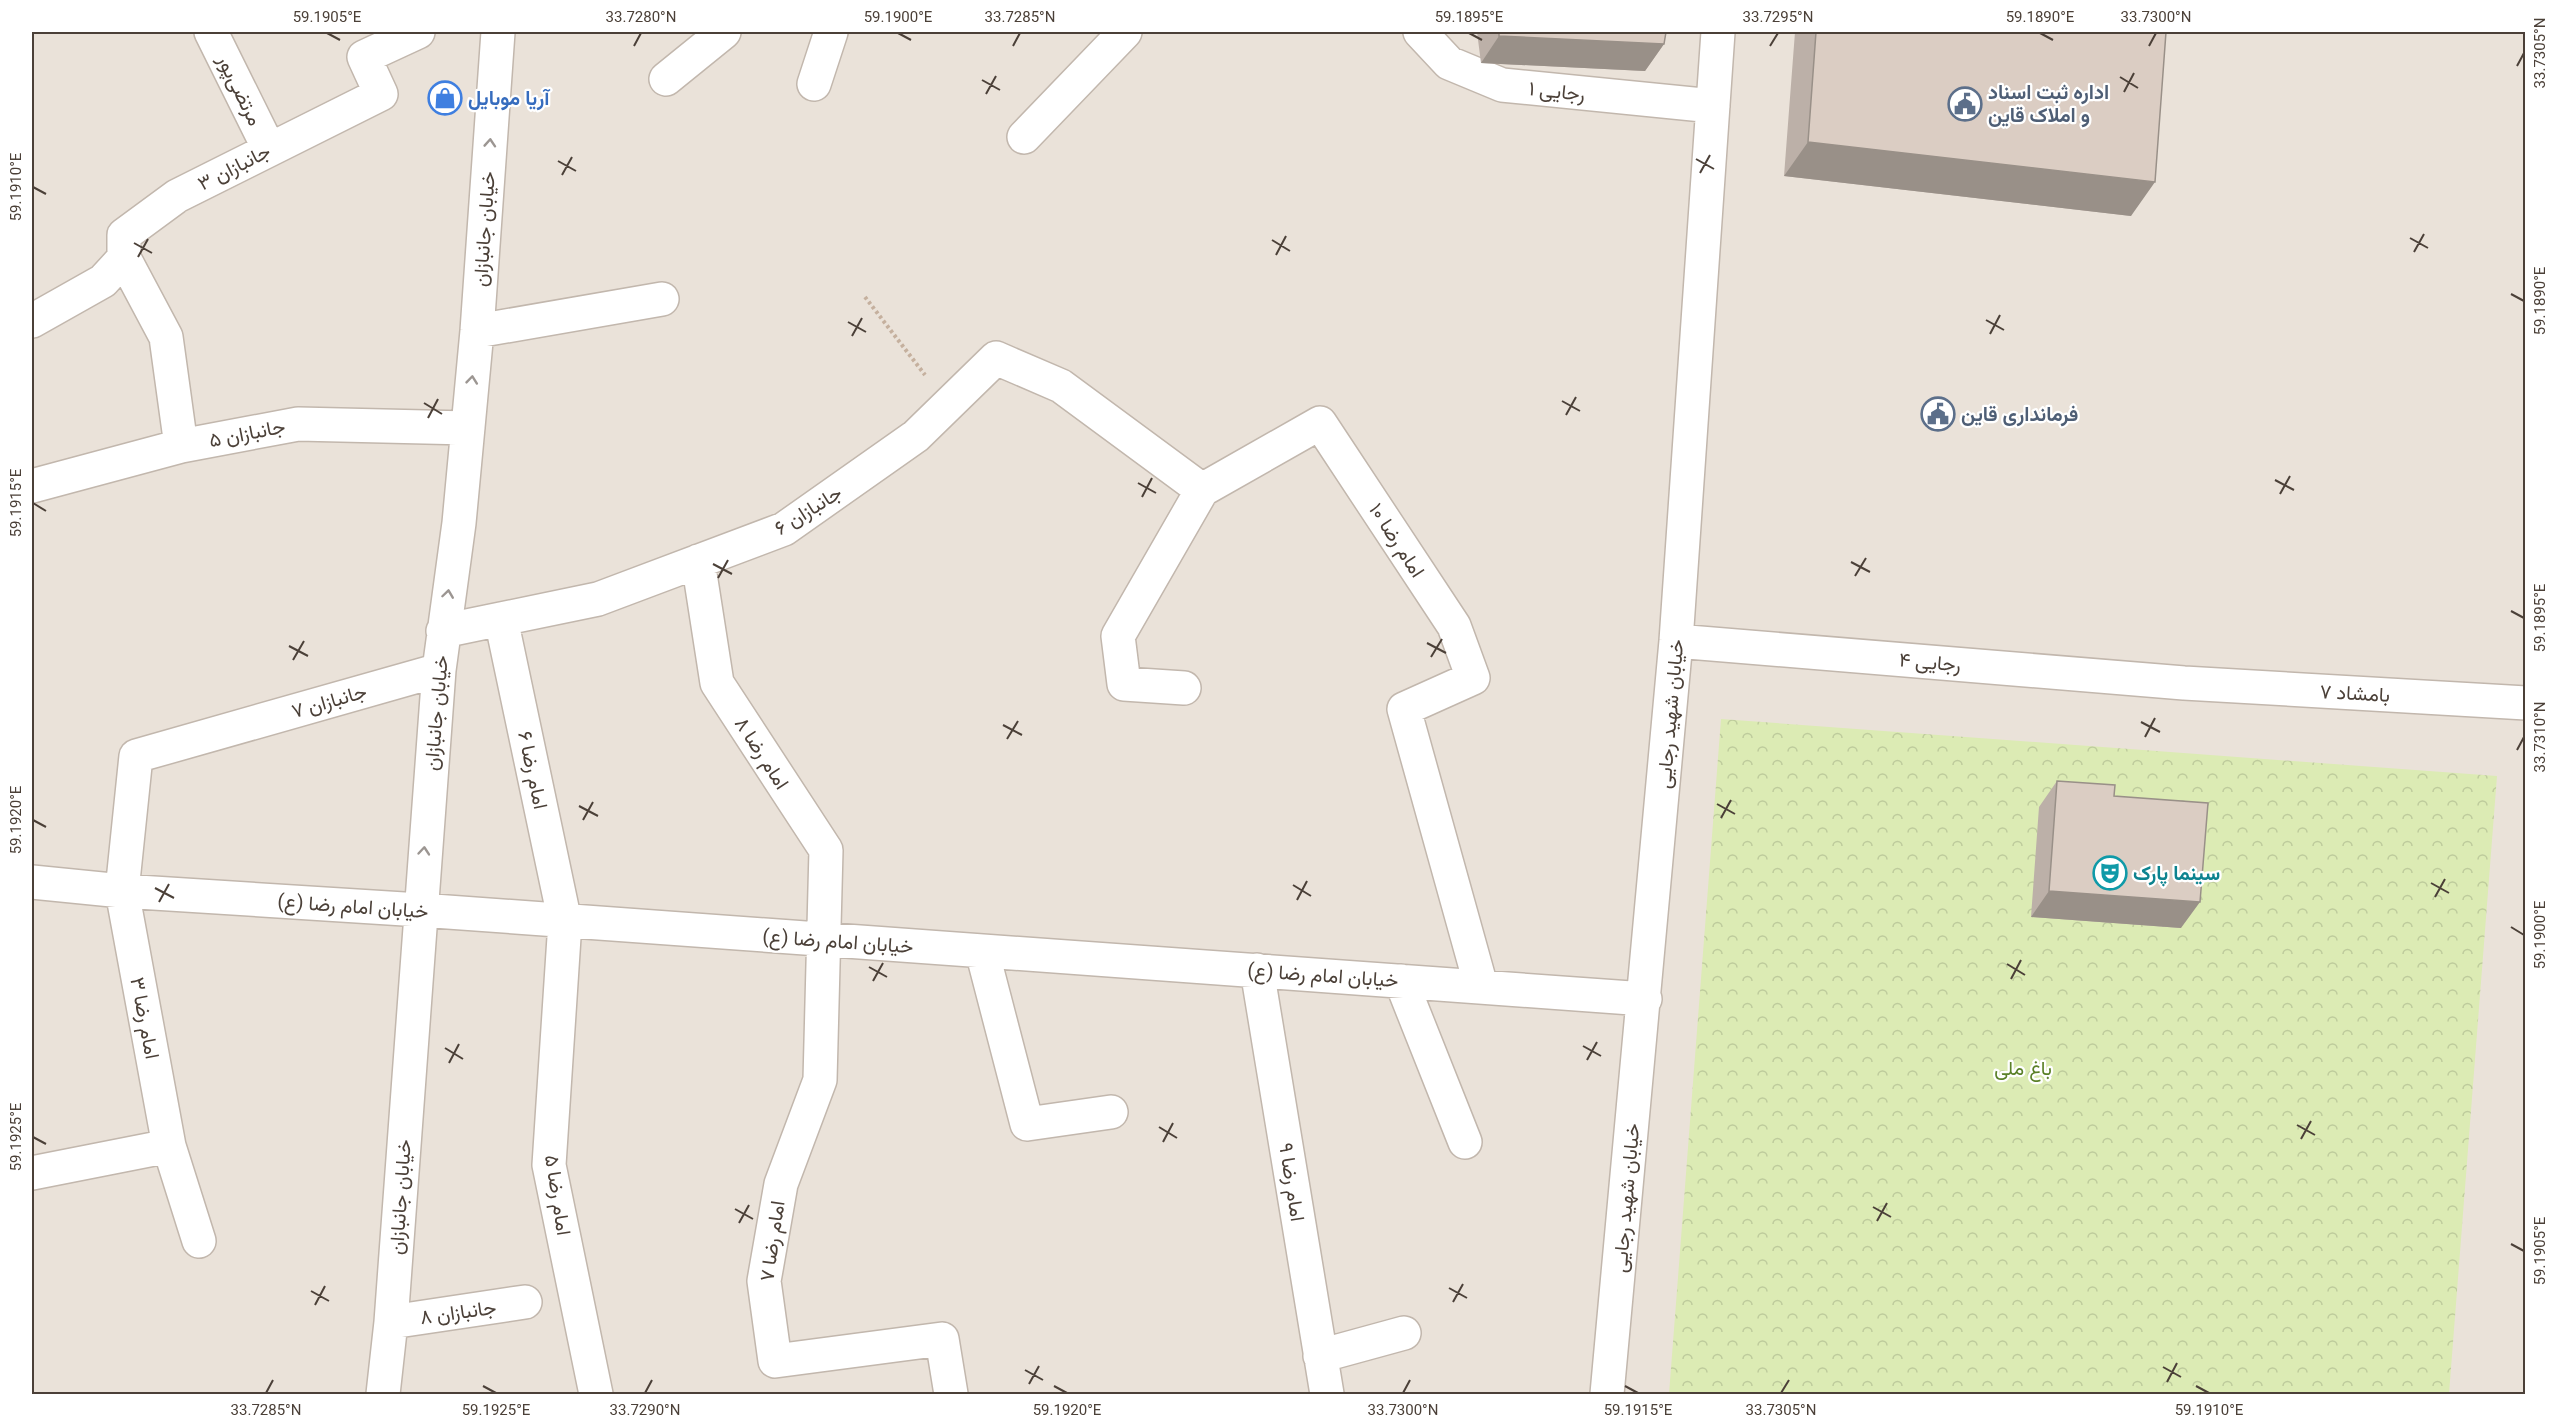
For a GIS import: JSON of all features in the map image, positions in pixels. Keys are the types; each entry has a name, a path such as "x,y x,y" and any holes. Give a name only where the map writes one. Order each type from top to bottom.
{"street":[{"name":"مرتضی‌پور","path":"211,32 269,149"},
{"name":"جانبازان ۳","path":"32,321 103,281 124,258 124,236 177,196 381,94 364,57 418,32"},
{"name":"خیابان جانبازان","path":"383,1395 391,1322 439,670 459,523 477,331 498,32"},
{"path":"666,79 724,32"},
{"path":"814,84 831,32"},
{"path":"1024,137 1125,32"},
{"name":"رجایی ۱","path":"1420,32 1449,63 1502,85 1713,106"},
{"name":"خیابان شهید رجایی","path":"1607,1395 1676,641 1718,32"},
{"path":"124,258 166,337 181,446"},
{"path":"477,331 662,299"},
{"name":"جانبازان ۶","path":"443,631 598,599 784,529 916,436 996,358 1061,386 1202,490"},
{"name":"امام رضا ۱۰","path":"1202,490 1320,423 1454,626 1473,678 1404,710 1481,986"},
{"name":"جانبازان ۵","path":"32,486 181,446 298,424 468,428"},
{"path":"1184,688 1124,684 1118,636 1202,490"},
{"name":"امام رضا ۸","path":"698,561 717,683 826,850 823,940"},
{"name":"امام رضا ۶","path":"501,619 565,922"},
{"name":"رجایی ۴","path":"1676,641 2184,683"},
{"name":"جانبازان ۷","path":"122,891 136,756 439,670"},
{"name":"بامشاد ۷","path":"2184,683 2526,703"},
{"name":"خیابان امام رضا (ع)","path":"32,882 122,891 420,909 565,922 1645,999"},
{"name":"امام رضا ۳","path":"122,891 169,1146 199,1241"},
{"name":"امام رضا ۵","path":"565,922 549,1166 596,1395"},
{"name":"امام رضا ۷","path":"823,940 820,1080 781,1184 764,1281 775,1361 942,1339 951,1395"},
{"path":"982,951 1027,1124 1111,1112"},
{"name":"امام رضا ۹","path":"1257,970 1327,1395"},
{"path":"1401,981 1465,1142"},
{"path":"32,1173 169,1146"},
{"name":"جانبازان ۸","path":"391,1322 525,1302"},
{"path":"1320,1356 1404,1333"}],"path":[{"path":"865,297 948,405"}],"shaded area":[{"path":"32,32 2525,32 2525,1394 32,1394"}],"green space":[{"name":"باغ ملی","path":"1721,719 2497,776 2449,1394 1669,1394"}],"building":[{"path":"1499,32 1666,32 1664,44 1499,36"},
{"name":"اداره ثبت اسناد و املاک قاین","path":"1816,32 2166,32 2155,182 1808,142"},
{"name":"سینما پارک","path":"2057,781 2115,785 2114,796 2208,803 2200,902 2049,891"}],"place":[{"name":"آریا موبایل","path":"445,98"},
{"name":"اداره ثبت اسناد و املاک قاین","path":"1965,104"},
{"name":"فرمانداری قاین","path":"1938,414"},
{"name":"سینما پارک","path":"2110,873"}]}
